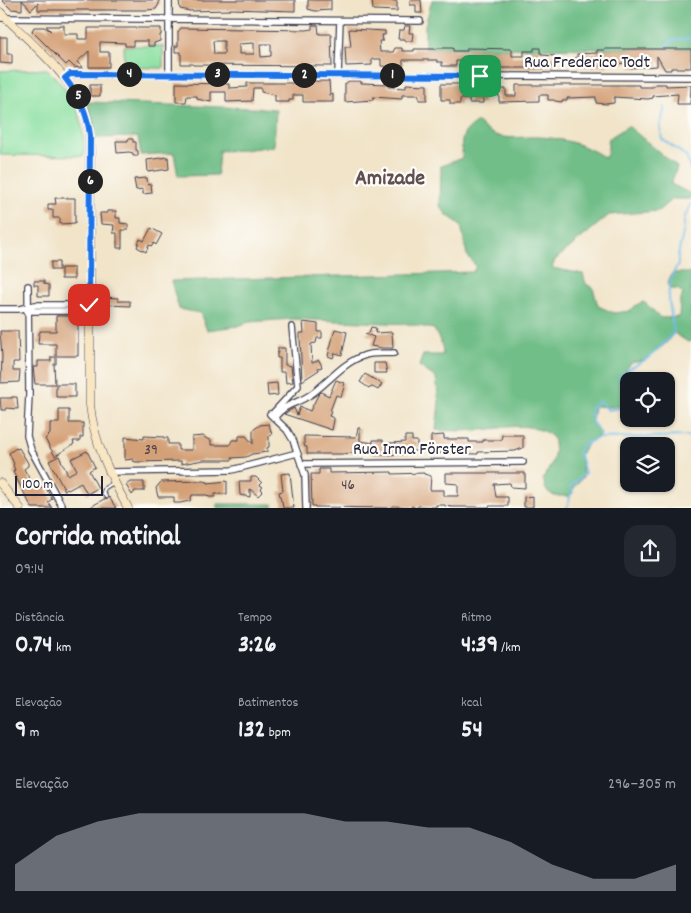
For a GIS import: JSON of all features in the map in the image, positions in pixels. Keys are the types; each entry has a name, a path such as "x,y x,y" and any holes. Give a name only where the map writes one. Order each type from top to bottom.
{"main road":[{"path":"0,12 3,18 65,78 82,103 89,128 90,406 95,438 114,483 128,508"},
{"path":"0,483 20,508"}],"street":[{"path":"169,0 169,74"},
{"path":"3,18 420,21"},
{"path":"338,75 340,21"},
{"name":"Rua Frederico Todt","path":"65,78 73,74 691,77"},
{"path":"28,286 29,395 26,429 28,442 64,508"},
{"path":"0,309 89,308"},
{"path":"272,416 298,386 292,327"},
{"path":"272,416 285,406 310,395 351,362 362,356 394,353"},
{"path":"272,416 290,435 297,453 305,478 306,508"},
{"path":"109,472 232,470 297,453"},
{"name":"Rua Irma Förster","path":"301,464 523,462"}],"lane":[{"path":"106,497 103,492 105,488 114,483"}],"green space":[{"path":"432,0 691,0 691,49 425,48 425,26"},
{"path":"124,46 163,46 163,68 124,67"},
{"path":"47,69 65,89 76,108 82,129 84,156 0,155 0,71"},
{"path":"87,102 276,109 274,146 219,151 217,175 178,176 174,153 141,155 138,137 96,138"},
{"path":"478,122 485,129 499,136 513,138 539,137 565,141 590,149 605,158 608,152 608,139 628,126 677,167 671,184 691,194 690,199 672,199 658,211 609,215 555,260 552,268 583,274 586,284 593,288 598,306 614,313 630,311 636,305 644,302 661,318 679,317 680,301 683,294 678,289 670,289 667,284 672,273 691,273 691,341 688,342 674,333 666,343 646,360 631,363 624,372 620,372 620,406 594,406 592,422 601,434 587,444 580,455 583,477 575,486 570,496 554,496 546,490 543,479 552,464 555,450 553,437 536,428 518,426 458,431 436,430 439,403 436,378 419,366 423,355 443,355 442,345 434,329 409,324 292,319 249,322 238,326 207,330 200,313 179,309 171,281 473,272 476,266 467,255 461,225 447,215 440,206 441,166 462,158 463,138 470,127"},
{"path":"217,504 273,504 273,508 217,508"}],"building":[{"path":"2,0 22,0 22,10 11,9"},
{"path":"22,0 159,0 159,4 156,9 147,10 38,10 38,3 31,10"},
{"path":"179,0 295,0 295,11 230,9 190,11 180,9"},
{"path":"308,0 331,0 331,10 315,11 308,9"},
{"path":"372,0 397,1 397,11 373,10"},
{"path":"410,0 421,0 422,13 416,13 416,5 410,5"},
{"path":"64,25 64,34 78,34 78,39 88,39 88,28 161,28 161,35 160,41 154,43 154,46 148,46 148,41 133,41 133,46 125,46 125,43 100,42 100,52 109,52 109,67 89,67 89,51 77,62 83,68 74,67 69,62 66,65 32,31 34,27 44,27 51,31 46,26"},
{"path":"312,25 318,25 319,34 331,34 332,66 181,64 181,52 175,52 175,46 178,46 178,32 181,28 312,29","holes":["213,41 224,41 224,54 214,54","254,43 254,54 239,54 239,44","260,44 271,44 271,56 261,57"]},
{"path":"405,26 410,26 409,33 413,33 412,41 398,39 399,30 404,30"},
{"path":"349,29 385,31 385,35 382,35 383,41 379,41 380,52 393,52 395,48 402,48 402,51 437,48 453,48 453,51 467,51 467,48 512,49 512,56 524,56 524,51 534,51 534,48 540,48 542,55 555,56 554,65 553,67 544,66 544,68 474,68 465,67 465,61 456,61 456,66 442,66 442,62 437,62 437,60 403,60 403,68 394,69 393,67 381,66 381,59 372,59 372,65 346,66 345,47 351,47"},
{"path":"0,37 7,37 7,54 12,54 12,64 0,63"},
{"path":"691,49 691,68 671,68 671,70 665,70 657,56 657,66 630,68 630,63 578,67 578,64 574,64 577,54 597,53 597,50"},
{"path":"329,81 330,95 333,94 333,102 303,102 303,95 293,95 293,100 289,100 289,102 275,102 275,95 261,92 261,88 253,88 252,101 226,102 226,92 211,92 211,102 197,99 197,96 187,96 186,102 176,102 176,83 229,84 229,88 247,87 247,83 303,83"},
{"path":"349,81 388,84 388,87 406,88 406,84 427,85 427,100 419,100 419,95 402,95 402,99 373,97 373,100 345,102 345,84"},
{"path":"441,84 483,84 483,103 469,103 469,99 460,99 460,104 450,104 450,100 441,100"},
{"path":"655,84 666,84 666,86 691,85 690,104 677,104 678,94 653,96 653,98 648,99 614,97 614,103 606,104 596,103 596,97 567,98 567,100 562,100 562,102 548,100 548,95 539,95 539,101 499,102 499,95 497,95 498,89 506,89 506,96 516,96 516,85 639,85 639,87 653,87"},
{"path":"90,85 100,85 100,96 90,96"},
{"path":"128,139 133,139 133,142 136,142 138,156 133,156 133,153 129,152 117,153 116,141 128,141"},
{"path":"168,157 169,169 148,172 147,160"},
{"path":"147,178 148,185 151,184 152,193 143,194 143,189 136,190 134,179"},
{"path":"55,198 75,198 75,223 60,224 60,218 53,218 53,210 48,210 48,204 56,204"},
{"path":"107,211 116,211 116,218 120,218 120,223 128,224 128,230 122,230 122,248 117,248 117,233 113,233 114,225 101,224 100,213 107,213"},
{"path":"151,228 162,234 156,245 154,243 152,246 149,245 146,252 137,247 140,239 144,241"},
{"path":"51,262 59,262 59,270 51,270"},
{"path":"61,268 74,268 74,279 61,279"},
{"path":"34,281 44,281 44,284 49,285 49,296 38,296 38,285 34,285"},
{"path":"102,297 118,298 118,301 130,301 130,306 107,305 107,308 102,308"},
{"path":"56,316 78,316 78,356 56,356 56,344 38,344 40,331 56,331"},
{"path":"303,322 318,324 318,332 322,332 322,338 317,338 316,343 311,344 312,363 319,360 322,367 302,381 300,333 304,333"},
{"path":"371,327 376,328 375,333 392,332 393,348 371,346 374,337 365,334 369,333"},
{"path":"335,329 347,332 342,355 335,353 333,358 328,356"},
{"path":"0,331 18,331 19,362 13,362 13,371 20,371 19,382 1,383 2,356"},
{"path":"278,348 285,348 285,365 291,366 293,382 286,383 285,372 280,372 280,358 277,358"},
{"path":"51,357 56,357 56,364 54,364 55,384 35,384 33,367 38,367 38,361 51,361"},
{"path":"374,363 385,363 387,373 374,373"},
{"path":"365,374 382,384 378,390 371,386 369,388 360,382"},
{"path":"336,380 344,383 344,387 341,397 336,395 330,411 329,416 334,418 332,430 284,414 294,408 297,415 300,407 310,411 321,392 329,396"},
{"path":"277,383 278,395 268,396 267,384"},
{"path":"56,384 75,384 75,397 56,397"},
{"path":"17,397 18,409 6,408 6,410 1,410 0,398"},
{"path":"59,410 69,410 69,423 83,423 83,437 80,437 80,441 73,441 74,444 55,456 45,439 50,434 50,423 59,423"},
{"path":"269,424 272,435 269,436 267,452 232,458 232,460 204,460 181,464 181,461 136,462 133,459 125,460 125,437 144,439 144,436 164,437 168,438 168,444 178,444 178,450 192,450 192,437 203,436 211,440 211,445 230,445 232,440 239,440 239,436 246,436 253,444 253,430 260,425"},
{"path":"358,428 360,428 360,441 373,443 373,440 383,440 383,443 405,442 405,436 412,436 412,441 417,441 417,451 413,451 411,454 379,455 373,455 373,451 342,454 307,454 304,436 356,437"},
{"path":"444,435 444,439 469,439 469,442 483,442 483,440 501,440 502,435 523,435 523,448 515,451 478,452 478,454 431,453 431,436"},
{"path":"19,448 28,463 28,466 24,469 36,490 45,486 52,499 48,502 52,508 32,508 13,472 15,470 14,464 9,453"},
{"path":"87,451 95,467 89,471 98,488 87,494 81,483 65,491 49,461 59,456 68,475 77,470 71,459"},
{"path":"319,469 329,469 329,473 424,473 431,476 430,490 444,490 444,496 458,496 458,484 446,483 446,473 525,473 525,488 511,487 510,483 494,484 496,497 508,497 508,506 452,507 436,505 436,507 418,506 416,508 412,506 392,506 391,508 315,507 312,506 311,474 319,474"},
{"path":"290,473 294,508 283,508 279,492 283,491 281,474"},
{"path":"251,477 256,477 262,483 260,485 263,487 261,489 263,491 258,496 250,489 250,497 240,495 239,481 251,481"},
{"path":"203,481 208,483 227,481 227,494 215,494 215,497 192,495 190,501 180,503 174,503 174,497 158,497 156,488 161,482"},
{"path":"130,482 144,482 144,491 135,491 132,495 126,485"},
{"path":"533,496 533,507 524,507 524,497"},
{"path":"109,497 116,508 89,508 104,499 107,500"}],"waterway":[{"path":"665,46 673,40 691,38"},
{"path":"665,107 660,126 662,139 686,156 691,171"},
{"path":"625,372 649,357 674,333 669,298 670,281 678,265 684,219 691,204"},
{"path":"620,376 620,382"},
{"path":"567,508 573,492 571,486 585,473 580,455 578,454 583,445 598,438 601,434 592,422 591,408 600,401 608,410 620,408"},
{"path":"598,438 691,436"}],"district":[{"name":"Amizade","path":"390,176"}],"route":[{"path":"89,305 90,135 82,103 65,78 70,74 480,76"}]}
